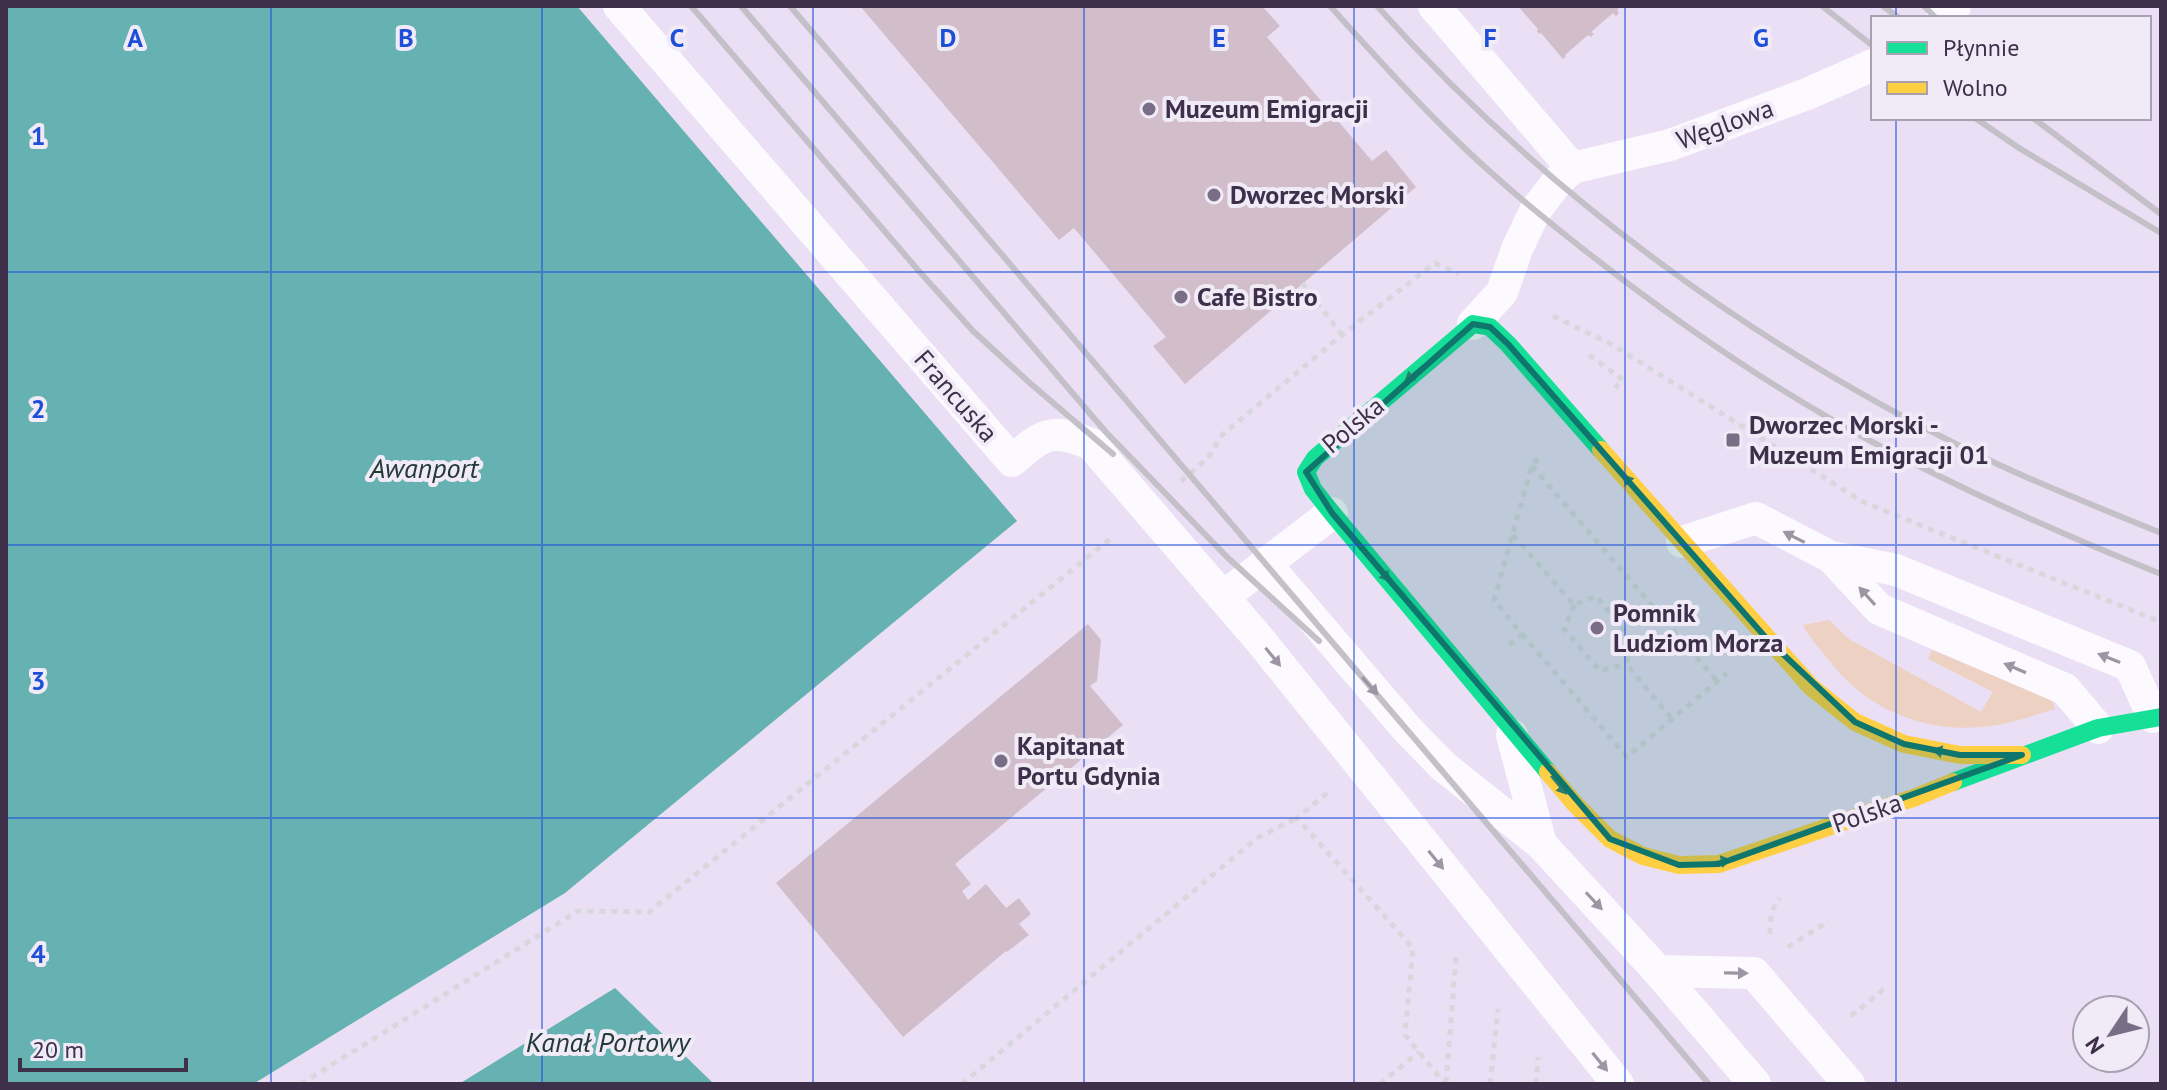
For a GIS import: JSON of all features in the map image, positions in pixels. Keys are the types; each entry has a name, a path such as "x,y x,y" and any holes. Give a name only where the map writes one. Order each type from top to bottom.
{"highway":[{"name":"Polska","path":"2022,755 1960,755 1904,744 1855,722 1811,687 1490,327 1473,324 1315,458 1306,472 1313,489 1332,513 1575,804 1610,839 1643,856 1679,865 1719,864 1916,797 2098,728 2157,717"}],"lane":[{"name":"Francuska","path":"619,6 1012,461 1037,439 1055,434 1072,436 1091,444 1223,597"},
{"path":"1434,6 1572,168 1535,211 1502,292 1473,324"},
{"name":"Węglowa","path":"1572,168 1670,145 1807,94 1871,66"},
{"path":"1332,513 1223,597 1618,1084"},
{"path":"1682,542 1756,518 1831,557 1896,570 2130,666 2157,717"},
{"path":"1831,557 1879,609 2065,689 2098,728"},
{"path":"1265,563 1407,729 1443,766 1541,844 1658,971 1755,1084"},
{"path":"1509,725 1541,844"},
{"path":"1658,971 1754,973 1849,1084"}],"path":[{"path":"1302,283 1342,335"},
{"path":"1502,292 1611,344 1863,502 2161,622"},
{"path":"1541,457 1532,465 1494,600 1627,757 1727,673"},
{"path":"1180,481 1208,458"},
{"path":"1532,465 1717,681"},
{"path":"301,1084 578,911 649,912 1118,533"},
{"path":"1513,534 1574,605"},
{"path":"1596,596 1634,642 1626,664 1600,671 1564,629 1574,605 1596,596"},
{"path":"1515,640 1522,634"},
{"path":"1626,664 1672,719"},
{"path":"962,1084 1257,838 1297,818 1337,784"},
{"path":"1297,818 1413,948 1405,1035 1445,1084"},
{"path":"1770,940 1774,906 1785,891"},
{"path":"1785,950 1829,921"},
{"path":"1445,1084 1456,955"},
{"path":"1490,1084 1498,1005"},
{"path":"1380,1084 1419,1052"}],"highlighted area":[{"path":"1473,324 1490,327 1508,344 1767,639 1855,722 1904,744 1960,755 2022,755 1719,864 1679,865 1610,839 1332,513 1306,472"}],"shaded area":[{"path":"1829,620 1849,639 1981,712 1993,692 1928,659 1932,650 2052,700 2055,709 2010,722 1972,728 1949,727 1905,717 1865,696 1848,681 1803,625"}],"water":[{"name":"Awanport","path":"6,6 577,6 1017,521 565,893 253,1084 6,1084"},
{"name":"Kanał Portowy","path":"615,988 714,1084 459,1084"}],"building":[{"name":"Dworzec Morski","path":"860,6 1262,6 1280,26 1267,37 1372,161 1386,150 1416,187 1185,384 1153,346 1166,337 1074,228 1059,240"},
{"path":"1518,6 1621,6 1616,16 1613,13 1591,32 1594,34 1591,37 1588,35 1563,59"},
{"path":"1088,624 1101,640 1097,681 1090,686 1123,725 955,864 971,884 962,891 968,900 986,884 1006,908 1019,898 1031,914 1019,924 1029,935 903,1037 776,883"}],"railway":[{"path":"691,6 973,331 1113,454"},
{"path":"741,6 1105,431 1226,556 1319,641"},
{"path":"790,6 1709,1084"},
{"path":"1330,6 1419,103 1498,179 1618,276 1690,329 1802,402 1914,464 2019,514 2161,574"},
{"path":"1377,6 1443,76 1512,142 1586,205 1741,320 1907,419 2014,472 2161,533"},
{"path":"1822,6 1871,44"},
{"path":"1883,6 1896,16"},
{"path":"1924,6 1934,16"},
{"path":"1978,120 2161,233"},
{"path":"2036,120 2161,214"}],"traffic: fast":[{"path":"1548,772 1332,513 1313,489 1306,472 1315,458 1473,324 1490,327 1508,344 1601,450"},
{"path":"1953,782 2098,728 2161,717"}],"traffic: slow":[{"path":"1601,450 1811,687 1855,722 1904,744 1960,755 2022,755"},
{"path":"1548,772 1610,839 1643,856 1679,865 1719,864 1953,782"}],"place":[{"name":"Muzeum Emigracji","path":"1149,109"},
{"name":"Dworzec Morski","path":"1214,195"},
{"name":"Cafe Bistro","path":"1181,297"},
{"name":"Dworzec Morski - Muzeum Emigracji 01","path":"1733,440"},
{"name":"Pomnik Ludziom Morza","path":"1597,628"},
{"name":"Kapitanat Portu Gdynia","path":"1001,761"}]}
